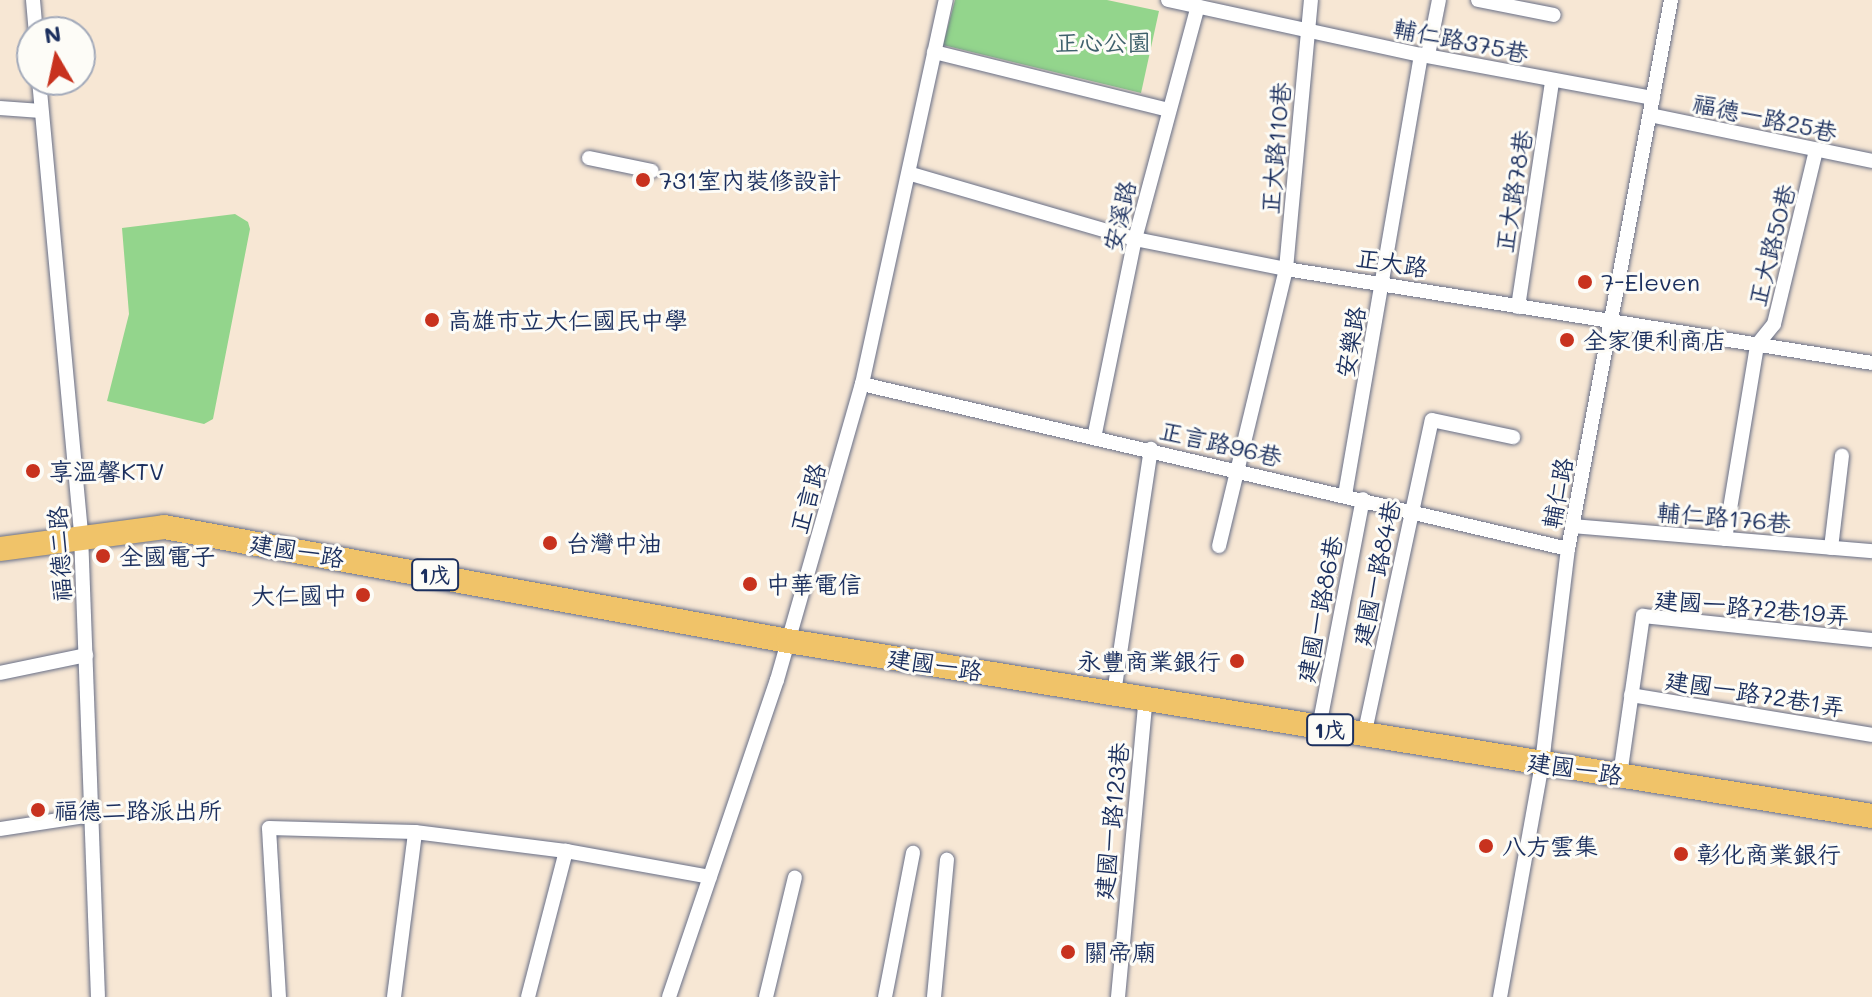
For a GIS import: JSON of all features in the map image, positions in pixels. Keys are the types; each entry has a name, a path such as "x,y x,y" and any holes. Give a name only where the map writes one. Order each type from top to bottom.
{"main road":[{"name":"建國一路","path":"0,549 81,534 164,527 788,641 1872,816"}],"street":[{"name":"正言路","path":"669,997 788,641 862,384 911,174 946,0"},
{"name":"輔仁路375巷","path":"1168,0 1552,81 1653,98"},
{"name":"正大路110巷","path":"1219,546 1234,468 1286,269 1311,0"},
{"name":"安樂路","path":"1345,495 1425,55 1439,0"},
{"path":"1478,0 1554,15"},
{"name":"輔仁路","path":"1500,997 1542,763 1568,549 1671,0"},
{"name":"安溪路","path":"1094,438 1135,239 1198,6"},
{"path":"934,52 1168,110"},
{"name":"正大路78巷","path":"1518,307 1552,81"},
{"name":"福德二路","path":"40,96 81,534 98,997"},
{"path":"0,108 41,111"},
{"name":"福德一路25巷","path":"1650,115 1872,161"},
{"name":"正大路50巷","path":"1757,345 1774,324 1816,150"},
{"path":"589,158 652,171"},
{"name":"正大路","path":"911,174 1135,239 1286,269 1384,282 1518,307 1872,363"},
{"path":"1725,539 1757,345"},
{"name":"正言路96巷","path":"862,384 1234,468 1568,549"},
{"name":"建國一路84巷","path":"1364,736 1432,420 1513,437"},
{"path":"1114,693 1151,449"},
{"path":"1831,548 1842,456"},
{"name":"建國一路86巷","path":"1319,727 1363,499"},
{"name":"輔仁路176巷","path":"1573,526 1872,551"},
{"name":"建國一路72巷19弄","path":"1620,775 1643,616 1872,640"},
{"path":"0,673 86,655"},
{"name":"建國一路72巷1弄","path":"1631,695 1872,735"},
{"name":"建國一路123巷","path":"1118,997 1146,698"},
{"path":"0,829 91,815"},
{"path":"279,997 269,828 415,832 566,851 710,877"},
{"path":"394,997 415,832"},
{"path":"528,997 566,851"},
{"path":"885,997 913,853"},
{"path":"934,997 947,860"},
{"path":"766,997 795,877"}],"green space":[{"name":"正心公園","path":"955,0 1107,0 1159,11 1141,93 943,45"},
{"path":"235,214 248,222 250,229 213,419 204,424 107,401 129,314 122,228"}],"place":[{"name":"731室內裝修設計","path":"643,180"},
{"name":"7-Eleven","path":"1585,282"},
{"name":"高雄市立大仁國民中學","path":"432,320"},
{"name":"全家便利商店","path":"1567,340"},
{"name":"享溫馨KTV","path":"33,471"},
{"name":"台灣中油","path":"550,543"},
{"name":"全國電子","path":"103,556"},
{"name":"中華電信","path":"750,584"},
{"name":"大仁國中","path":"363,595"},
{"name":"永豐商業銀行","path":"1237,661"},
{"name":"福德二路派出所","path":"38,810"},
{"name":"八方雲集","path":"1486,846"},
{"name":"彰化商業銀行","path":"1681,854"},
{"name":"關帝廟","path":"1068,952"}]}
